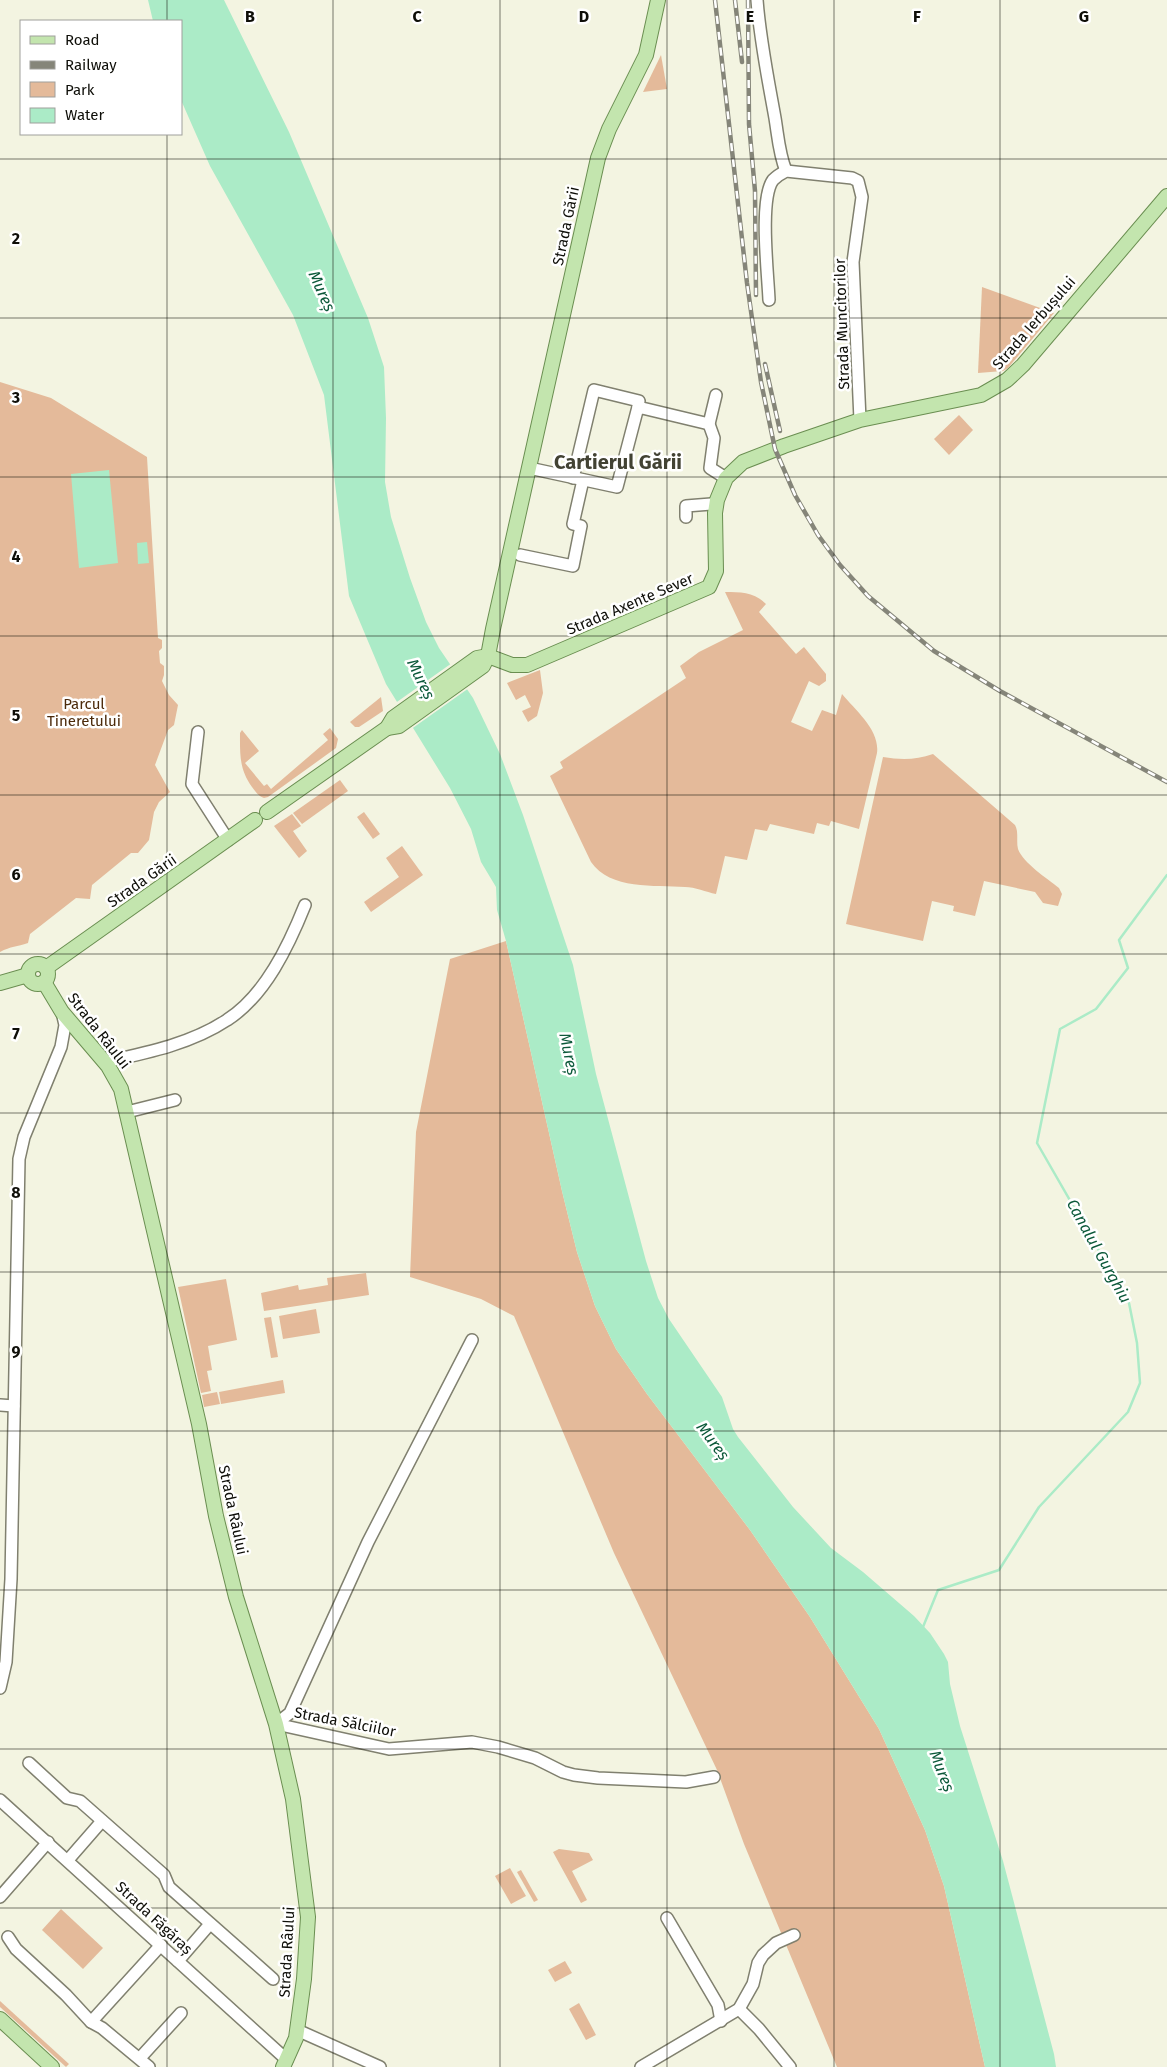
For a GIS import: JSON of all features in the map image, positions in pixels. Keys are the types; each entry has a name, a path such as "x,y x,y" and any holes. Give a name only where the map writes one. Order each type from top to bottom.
{"main road":[{"name":"Strada Gării","path":"0,983 28,975 29,969 33,965 40,964 45,975 261,816 482,660 493,629 598,158 609,129 646,54 658,0"},
{"name":"Strada Ierbușului","path":"776,449 860,420 981,395 1007,380 1023,364 1167,196"},
{"name":"Strada Axente Sever","path":"482,660 512,665 527,665 709,587 716,571 715,513 724,484 731,473 744,462 776,449"},
{"name":"Strada Râului","path":"45,975 62,1012 116,1077 121,1089 199,1424 236,1597 276,1724 293,1799 308,1917 298,2030 285,2064"},
{"path":"0,2019 52,2067"}],"street":[{"path":"757,0 765,69 781,159 786,171 773,180 767,193 765,210 769,300"},
{"name":"Strada Muncitorilor","path":"786,171 852,178 858,181 861,188 862,197 853,262 860,420"},
{"path":"520,555 544,558 573,566 581,526 573,524 578,479 594,390 639,401 617,487 578,479 529,468"},
{"path":"716,395 709,424 714,438 710,468 721,475"},
{"path":"638,408 709,424"},
{"path":"686,517 686,506 710,504"},
{"path":"198,732 192,784 228,840"},
{"path":"104,1062 181,1042 204,1033 228,1020 249,1001 270,974 290,943 305,905"},
{"path":"0,1688 6,1662 10,1621 19,1159 24,1137 61,1047 65,1026 62,1012"},
{"path":"127,1112 175,1100"},
{"name":"Strada Sălciilor","path":"276,1724 290,1713 368,1542 472,1340"},
{"path":"0,1405 14,1406"},
{"name":"Strada Sălciilor","path":"276,1724 389,1748 472,1742 498,1746 535,1758 563,1772 590,1777 686,1782 714,1778"},
{"path":"29,1763 67,1798 80,1801 164,1875 169,1888 273,1979"},
{"name":"Strada Făgăraș","path":"0,1800 161,1945 285,2064"},
{"path":"68,1860 102,1821"},
{"path":"0,1897 48,1842"},
{"path":"667,1918 718,2005 721,2021"},
{"path":"178,1961 210,1924"},
{"path":"641,2067 739,2009 753,1984 758,1963 763,1955 776,1943 794,1935"},
{"path":"8,1937 20,1953 66,1995 91,2022 102,2028 149,2067"},
{"path":"91,2022 161,1945"},
{"path":"739,2009 759,2029 790,2067"},
{"path":"140,2058 181,2013"},
{"path":"298,2030 380,2067"}],"green space":[{"path":"661,55 667,89 643,92"},
{"path":"982,287 1054,313 1008,368 1003,371 978,373"},
{"name":"Parcul Tineretului","path":"0,382 51,398 147,457 158,638 162,640 162,648 159,651 160,663 164,666 162,681 169,695 178,705 174,725 168,730 155,765 170,792 159,802 154,812 149,840 138,853 131,853 92,885 90,899 76,898 30,934 28,943 0,952"},
{"path":"959,415 973,430 949,455 934,439"},
{"path":"725,592 747,594 757,597 766,604 759,612 796,654 804,647 826,674 826,681 819,686 809,681 791,722 812,731 822,710 836,715 842,694 866,721 875,736 877,753 859,829 831,821 829,826 817,823 814,834 770,824 767,831 755,829 747,860 725,856 716,894 689,887 647,886 621,882 599,871 591,862 550,776 563,768 560,762 686,678 680,666 699,652 743,630"},
{"path":"540,670 543,693 537,716 528,722 522,711 531,707 525,695 516,700 507,683"},
{"path":"381,697 383,711 359,727 355,727 350,722"},
{"path":"330,728 338,739 336,748 268,797 264,798 257,794 242,768 240,733 242,730 259,751 245,763 264,786 267,784 271,789 328,740 323,734"},
{"path":"933,754 1015,825 1018,849 1025,860 1059,888 1062,894 1058,906 1043,903 1035,892 984,881 975,916 953,911 954,906 932,901 923,941 846,924 883,757 908,759"},
{"path":"340,780 348,791 302,824 293,813"},
{"path":"364,812 380,834 373,839 357,817"},
{"path":"292,814 301,826 293,831 307,851 299,858 274,826"},
{"path":"402,846 423,875 371,912 364,902 399,877 386,858"},
{"path":"506,941 562,1191 577,1252 595,1306 616,1349 647,1394 750,1530 810,1617 879,1729 925,1830 944,1886 985,2067 837,2067 744,1844 717,1770 614,1553 514,1316 481,1299 410,1277 416,1132 450,959"},
{"path":"366,1273 369,1295 264,1311 261,1293 298,1285 299,1290 328,1285 327,1278"},
{"path":"226,1279 237,1340 208,1346 212,1370 207,1371 211,1391 201,1393 178,1287"},
{"path":"316,1309 320,1333 283,1339 279,1316"},
{"path":"271,1317 278,1357 271,1358 264,1318"},
{"path":"283,1380 285,1393 221,1404 219,1392"},
{"path":"217,1392 220,1404 204,1407 202,1395"},
{"path":"559,1849 589,1853 593,1860 572,1871 587,1900 581,1903 553,1852"},
{"path":"510,1868 526,1896 511,1904 495,1876"},
{"path":"521,1870 538,1900 534,1902 517,1872"},
{"path":"61,1909 103,1948 83,1969 42,1930"},
{"path":"565,1961 572,1973 555,1982 548,1970"},
{"path":"0,2001 69,2064 66,2067 0,2007"},
{"path":"579,2003 596,2035 586,2040 569,2009"}],"water":[{"name":"Mureș","path":"148,0 224,0 289,132 368,318 384,367 386,418 385,482 391,517 426,622 439,648 473,698 500,754 523,815 573,965 596,1074 646,1261 658,1298 669,1319 722,1397 733,1429 738,1437 793,1507 831,1548 863,1572 914,1616 930,1633 944,1654 948,1662 950,1684 960,1726 1003,1861 1056,2067 985,2067 944,1886 925,1830 879,1729 810,1617 750,1530 647,1394 616,1349 595,1306 577,1252 562,1191 506,941 497,910 496,887 481,862 471,829 450,788 386,684 349,596 324,395 293,315 210,166 182,102 182,20 153,20"},
{"path":"109,470 118,563 79,568 71,474"},
{"path":"147,542 149,563 138,564 137,543"}],"pier":[{"path":"452,663 469,688 410,730 394,704"}],"waterway":[{"name":"Canalul Gurghiu","path":"923,1627 938,1590 999,1570 1039,1507 1128,1412 1140,1383 1137,1343 1129,1303 1037,1143 1060,1029 1096,1009 1128,968 1119,940 1167,875"}],"railway":[{"path":"715,0 747,283 761,382 775,449 795,495 818,535 840,565 868,596 934,651 1000,691 1167,782"},
{"path":"735,0 742,62"},
{"path":"748,0 749,124 755,191 756,295"},
{"path":"765,364 780,431"}],"district":[{"name":"Cartierul Gării","path":"618,462"}]}
